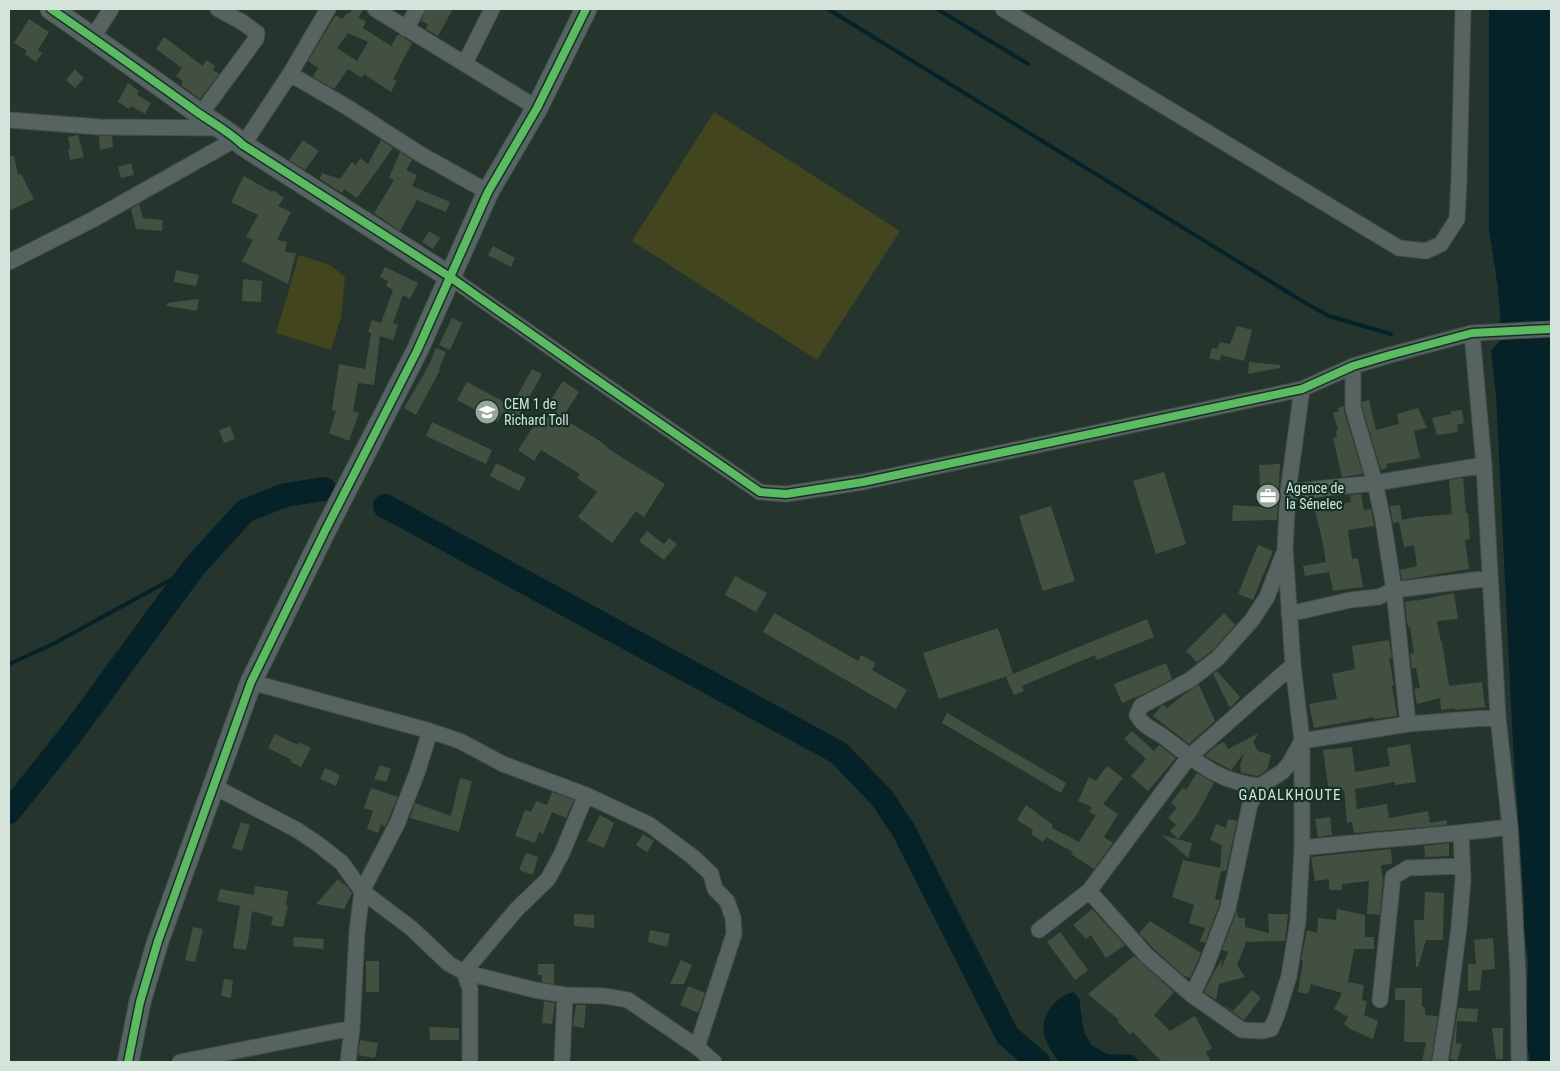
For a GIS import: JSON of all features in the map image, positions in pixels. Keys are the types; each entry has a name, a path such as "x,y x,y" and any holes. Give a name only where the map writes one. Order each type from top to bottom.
{"street":[{"path":"51,9 93,37 200,115 450,277 587,374 760,492 786,494 863,482 1302,389 1353,366 1472,333 1551,328"},
{"path":"93,37 111,9"},
{"path":"200,115 256,39 257,33 242,22 218,9"},
{"path":"10,258 92,220 234,137 290,74 328,9"},
{"path":"375,9 537,108"},
{"path":"406,29 417,9"},
{"path":"464,62 492,9"},
{"path":"128,1062 140,1002 158,940 251,682 325,531 417,351 488,192 537,108 586,9"},
{"path":"1003,9 1399,248 1426,251 1441,244 1457,219 1463,9"},
{"path":"290,74 347,107 420,154 488,192"},
{"path":"9,120 234,137"},
{"path":"1472,333 1484,465 1498,717 1510,827 1518,973 1519,1062"},
{"path":"1353,366 1353,408 1375,482 1394,590 1408,724"},
{"path":"1089,891 1147,956 1192,995 1242,1030 1262,1031 1271,1029 1277,1016 1288,976 1298,921 1302,848 1302,741 1293,665 1285,548 1288,492 1302,389"},
{"path":"1288,492 1375,482 1484,465"},
{"path":"1260,786 1244,785 1221,777 1142,724 1136,715 1141,706 1190,680 1218,658 1252,620 1268,597 1285,548"},
{"path":"1289,614 1350,600 1378,597 1394,590 1490,578"},
{"path":"1039,930 1089,891 1189,757 1293,665"},
{"path":"251,682 460,741 503,764 586,795 650,825 686,852 710,874 715,889 727,901 733,918 734,934 697,1047"},
{"path":"1302,741 1408,724 1498,717"},
{"path":"348,1062 352,1028 357,932 362,891 397,824 418,773 430,732"},
{"path":"1192,995 1206,966 1228,908 1250,804 1260,786 1282,772 1289,764 1302,741"},
{"path":"213,786 297,830 318,844 342,863 362,891 411,928 449,964 464,972 535,990 564,995 604,996 628,1000 697,1047 714,1062"},
{"path":"464,972 516,910 548,879 562,853 586,795"},
{"path":"1302,848 1510,827"},
{"path":"1440,1062 1459,927 1463,879 1461,833"},
{"path":"1380,1000 1393,877 1408,868 1462,866"},
{"path":"464,972 470,989 470,1062"},
{"path":"562,1062 564,995"},
{"path":"180,1062 352,1028"}],"green space":[{"path":"714,112 900,231 817,360 632,241"},
{"path":"299,255 330,265 345,277 341,317 331,350 276,333"}],"water":[{"path":"1489,9 1551,9 1551,1062 1530,1062 1526,1037 1528,961 1524,927 1524,901 1513,745 1496,394 1491,351 1502,339 1498,288 1489,229"},
{"path":"1073,992 1079,998 1084,1032 1091,1045 1107,1054 1133,1055 1138,1062 1059,1062 1045,1038 1044,1020 1055,1002"}],"building":[{"path":"353,9 364,9 358,18 366,21 363,28 391,46 398,34 412,43 393,79 397,81 391,92 364,74 362,78 348,69 334,89 313,77 318,68 308,61 336,15 342,19 347,13 349,14","holes":["348,33 368,42 357,61 337,48"]},
{"path":"426,9 453,9 438,36 426,29 428,24 421,21"},
{"path":"29,19 49,32 38,50 42,53 36,62 25,54 27,51 14,43"},
{"path":"164,37 203,66 206,60 215,66 213,70 219,74 200,99 181,85 183,81 176,76 182,68 156,49"},
{"path":"75,69 84,78 75,88 66,80"},
{"path":"128,83 139,91 137,95 151,103 145,114 131,106 129,109 118,102"},
{"path":"78,135 84,157 70,160 68,137"},
{"path":"99,136 112,136 113,147 100,150"},
{"path":"303,140 319,151 305,170 289,160"},
{"path":"381,140 393,148 357,198 344,189 342,193 320,179 322,173 340,179 352,162 356,165 360,158 368,164"},
{"path":"400,152 412,160 406,170 417,175 412,186 450,202 446,212 417,200 400,231 374,213 394,180 389,178"},
{"path":"9,156 14,156 18,175 21,174 34,199 9,211"},
{"path":"131,163 134,175 121,178 118,167"},
{"path":"244,176 272,192 273,190 284,198 278,206 291,212 277,240 287,242 285,252 296,253 288,284 242,261 253,240 246,237 258,215 231,202"},
{"path":"139,204 143,218 163,220 162,231 136,229 131,209"},
{"path":"429,231 440,238 433,249 422,242"},
{"path":"493,246 515,258 511,267 488,255"},
{"path":"385,267 418,283 410,299 403,295 393,323 398,325 393,340 380,336 374,385 358,383 353,411 359,413 349,441 329,433 336,411 332,410 339,364 365,369 371,333 368,332 372,320 381,323 393,290 386,286 388,281 380,277"},
{"path":"176,270 199,275 196,286 174,282"},
{"path":"243,279 262,281 261,302 242,301"},
{"path":"199,299 197,311 167,306 167,303"},
{"path":"452,318 462,323 450,350 439,345"},
{"path":"1237,326 1252,330 1244,361 1221,355 1220,361 1209,358 1212,348 1217,349 1220,342 1230,344"},
{"path":"436,348 446,352 440,370 416,415 404,408 429,365"},
{"path":"1249,362 1280,365 1280,368 1248,374"},
{"path":"532,369 542,374 516,421 502,413 498,422 457,400 467,382 512,406"},
{"path":"563,381 579,392 562,418 665,484 644,517 636,511 612,543 578,517 597,492 577,478 580,474 541,450 534,461 518,450"},
{"path":"1369,400 1376,430 1399,424 1397,414 1418,408 1427,428 1414,431 1420,458 1386,464 1387,468 1381,470 1362,407 1362,402"},
{"path":"1344,406 1363,474 1342,477 1333,438 1337,437 1336,431 1338,430 1333,413 1339,411 1338,408"},
{"path":"1462,410 1464,423 1457,425 1458,432 1437,435 1432,418 1451,414 1451,411"},
{"path":"432,422 492,450 486,464 426,436"},
{"path":"230,426 235,439 224,443 219,430"},
{"path":"496,463 526,478 519,491 490,476"},
{"path":"1280,464 1277,520 1232,521 1233,505 1261,507 1259,465"},
{"path":"1164,472 1186,544 1156,554 1133,481"},
{"path":"1463,478 1470,539 1465,540 1469,569 1402,580 1400,570 1417,566 1414,545 1404,547 1399,522 1393,523 1390,506 1400,505 1402,520 1452,514 1449,480"},
{"path":"1361,494 1364,510 1371,509 1374,526 1348,530 1352,559 1358,558 1363,587 1333,591 1329,572 1305,576 1303,566 1326,562 1315,511 1351,502 1350,495"},
{"path":"1051,506 1075,581 1043,591 1019,516"},
{"path":"647,531 664,544 669,538 677,544 664,560 639,541"},
{"path":"1258,545 1273,551 1253,600 1238,594"},
{"path":"735,576 767,593 756,612 725,595"},
{"path":"1454,593 1458,619 1437,621 1449,686 1482,682 1485,707 1441,710 1440,698 1417,704 1414,689 1420,688 1416,668 1412,669 1410,654 1414,653 1405,602"},
{"path":"774,613 858,661 861,655 876,663 872,670 907,690 896,709 763,632"},
{"path":"1224,613 1235,625 1213,650 1197,662 1186,651"},
{"path":"1147,619 1154,637 1097,660 1095,655 1022,686 1024,691 1014,695 1006,677"},
{"path":"998,628 1013,674 939,699 923,653"},
{"path":"1389,640 1392,658 1389,658 1397,716 1374,719 1374,717 1314,728 1309,704 1337,699 1332,674 1355,669 1352,646"},
{"path":"1166,663 1172,679 1122,703 1114,684"},
{"path":"1217,671 1240,697 1230,708 1213,674"},
{"path":"1199,685 1215,721 1189,744 1153,716 1162,705 1167,708"},
{"path":"947,713 1066,783 1061,793 942,723"},
{"path":"1132,731 1154,751 1159,745 1176,758 1148,791 1131,776 1146,759 1124,739"},
{"path":"1259,733 1253,742 1258,751 1271,755 1267,770 1258,776 1241,773 1240,765 1244,753 1231,770 1205,756 1217,745 1224,742 1228,749"},
{"path":"275,734 298,745 299,742 311,748 301,767 291,762 292,760 268,748"},
{"path":"1410,744 1416,782 1395,785 1395,782 1355,789 1357,809 1387,804 1389,818 1428,811 1430,823 1447,820 1447,825 1354,833 1352,822 1347,823 1344,790 1329,792 1323,750 1352,747 1355,772 1390,766 1387,748"},
{"path":"380,765 391,769 386,782 374,779"},
{"path":"1107,766 1123,778 1103,804 1118,814 1104,837 1113,843 1094,869 1071,854 1073,852 1046,837 1043,842 1031,834 1033,830 1017,820 1026,805 1053,825 1052,828 1079,842 1096,815 1089,812 1092,807 1078,801 1089,777 1096,781"},
{"path":"325,768 340,775 336,786 320,779"},
{"path":"1197,773 1214,783 1196,816 1178,839 1170,831 1176,825 1168,818 1177,808 1171,803 1183,787 1186,790"},
{"path":"460,778 472,781 459,832 410,818 415,803 451,816"},
{"path":"371,788 398,797 385,827 381,824 378,833 367,829 373,811 364,808"},
{"path":"552,792 574,800 566,818 552,812 543,834 539,832 535,843 515,836 525,810 531,812 536,801 547,805"},
{"path":"600,815 614,823 604,848 587,841"},
{"path":"1330,817 1332,835 1318,837 1315,819"},
{"path":"1228,819 1237,821 1226,871 1221,871 1215,899 1220,900 1219,905 1205,943 1200,941 1205,928 1189,923 1194,905 1172,897 1183,860 1220,868 1222,845 1210,840 1216,824 1226,828"},
{"path":"241,822 250,825 242,851 232,848"},
{"path":"643,834 654,841 647,852 636,845"},
{"path":"1162,835 1192,843 1188,858"},
{"path":"1449,843 1449,856 1425,857 1424,846"},
{"path":"1391,849 1392,864 1381,865 1383,881 1380,915 1367,914 1369,881 1342,884 1342,890 1329,890 1329,879 1315,881 1311,857"},
{"path":"526,853 538,857 533,875 519,870"},
{"path":"338,879 352,893 344,909 316,904"},
{"path":"255,886 288,891 286,905 288,905 283,927 271,925 273,917 252,911 246,950 233,948 240,906 217,901 220,889 254,895"},
{"path":"1425,892 1444,893 1443,940 1426,940 1418,967 1416,967 1414,920 1424,920"},
{"path":"1092,909 1125,945 1106,958 1091,935 1086,939 1073,925"},
{"path":"1337,909 1365,915 1365,937 1374,937 1374,949 1354,949 1348,982 1364,985 1362,1000 1367,1001 1364,1015 1378,1021 1373,1039 1350,1029 1344,1024 1348,1017 1334,1009 1342,993 1311,984 1308,994 1298,992 1303,960 1301,960 1307,930 1317,933 1318,918 1336,920"},
{"path":"1237,910 1238,918 1245,918 1245,927 1269,933 1268,914 1288,914 1285,941 1243,942 1246,943 1237,965 1245,977 1219,984 1216,1000 1204,992 1222,959 1221,969 1228,952 1222,950"},
{"path":"574,914 594,915 594,928 574,926"},
{"path":"1150,921 1201,953 1190,978 1184,976 1139,933"},
{"path":"193,927 203,929 195,962 185,960"},
{"path":"650,930 670,934 667,947 648,942"},
{"path":"1060,932 1088,970 1075,980 1047,942"},
{"path":"294,937 324,939 323,949 293,946"},
{"path":"1493,938 1495,969 1482,970 1480,990 1468,991 1468,964 1476,964 1474,940"},
{"path":"1134,956 1174,992 1154,1015 1170,1031 1195,1016 1212,1048 1206,1052 1211,1062 1162,1062 1133,1032 1130,1034 1117,1021 1119,1020 1088,994"},
{"path":"681,960 692,965 684,984 670,984"},
{"path":"366,961 379,961 379,992 366,992"},
{"path":"538,964 554,964 554,984 542,982 542,975 538,975"},
{"path":"224,979 233,980 231,998 221,996"},
{"path":"688,986 705,993 698,1013 680,1005"},
{"path":"1395,988 1422,988 1422,1007 1425,1007 1425,1015 1438,1016 1431,1062 1422,1062 1426,1042 1404,1042 1405,1000 1395,1000"},
{"path":"1252,990 1261,998 1244,1020 1217,1001 1233,1011"},
{"path":"544,1001 555,1003 552,1024 542,1023"},
{"path":"576,1005 586,1005 584,1028 573,1026"},
{"path":"1458,1008 1478,1009 1477,1022 1457,1021 1456,1043 1462,1044 1457,1061 1450,1059"},
{"path":"429,1027 459,1028 459,1040 430,1040"},
{"path":"1492,1028 1503,1028 1503,1059 1496,1059"},
{"path":"360,1040 378,1043 375,1058 358,1055"}],"waterway":[{"path":"828,9 1307,304 1329,316 1391,334"},
{"path":"937,9 1028,64"},
{"path":"9,812 72,733 194,567 245,511 285,495 324,489"},
{"path":"385,506 839,753 882,798 904,831 1007,1035 1038,1062"},
{"path":"9,664 51,645 194,567"}],"cycle path":[{"path":"51,9 243,145 450,277 760,492 786,494 863,482 1302,389 1353,366 1472,333 1551,329"},
{"path":"128,1062 140,1002 158,941 251,682 325,531 417,351 488,192 537,108 586,9"}],"place":[{"name":"CEM 1 de Richard Toll","path":"487,412"},
{"name":"Agence de la Sénelec","path":"1268,496"}],"district":[{"name":"GADALKHOUTE","path":"1290,795"}]}
